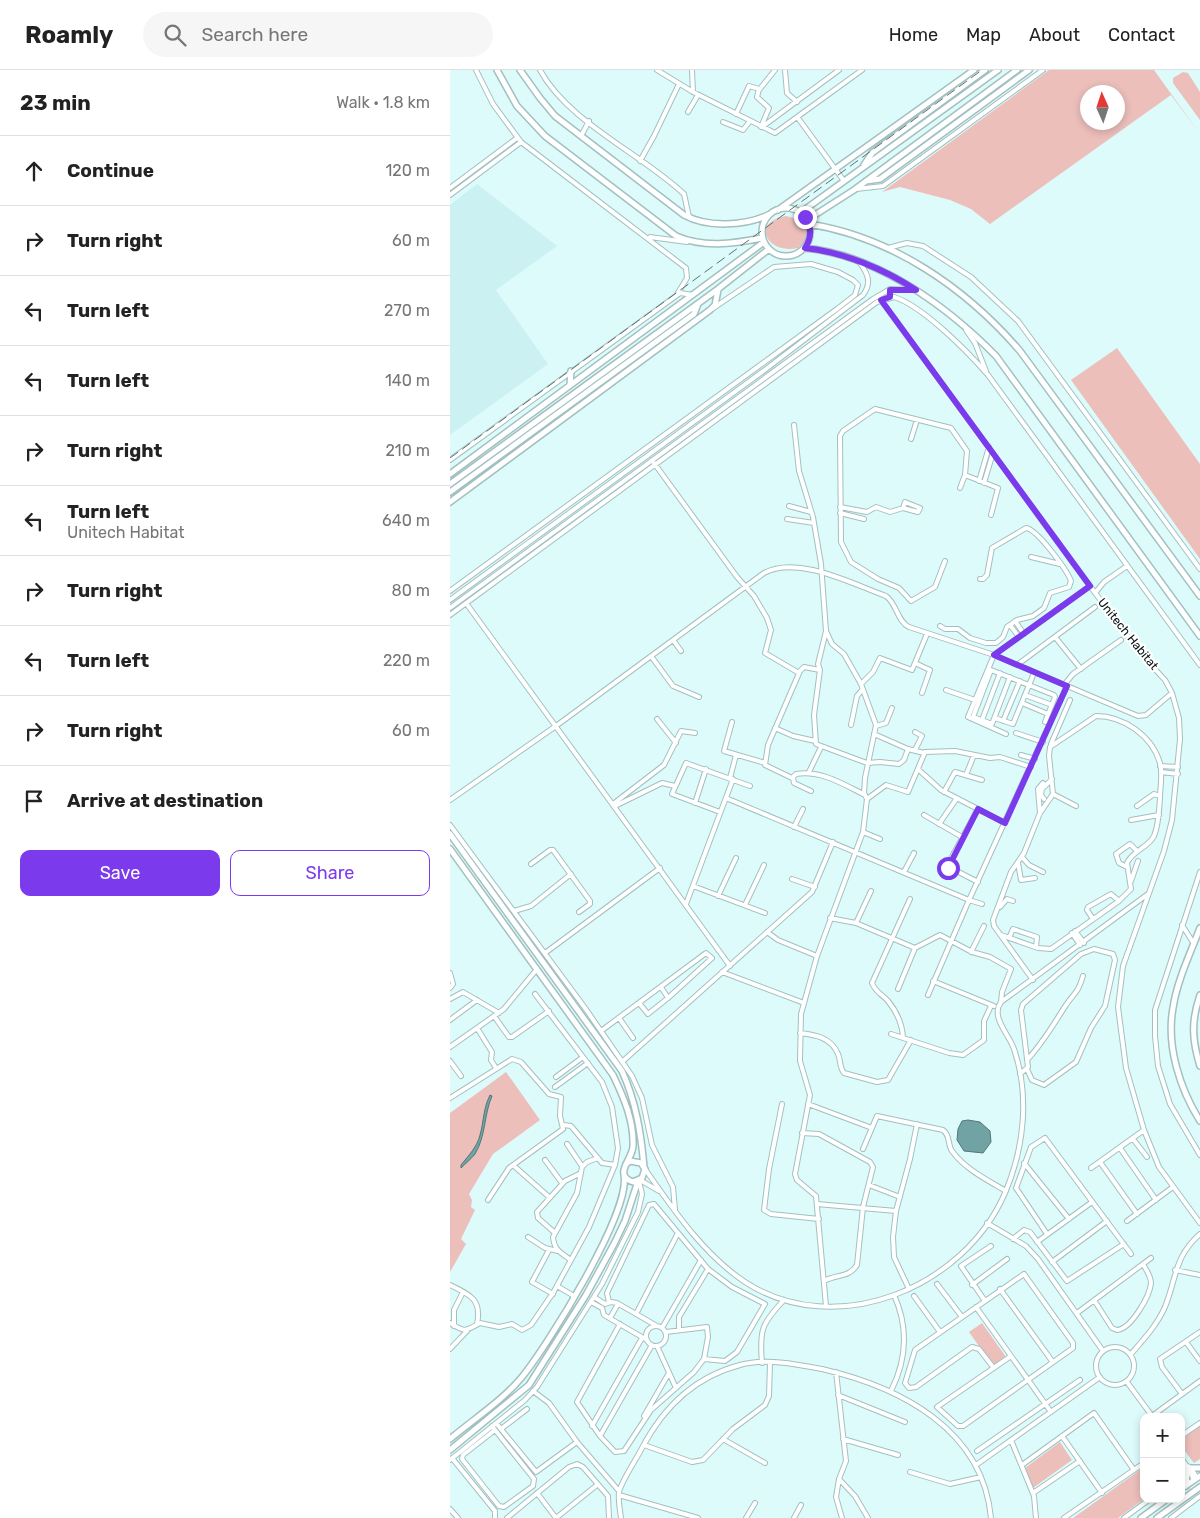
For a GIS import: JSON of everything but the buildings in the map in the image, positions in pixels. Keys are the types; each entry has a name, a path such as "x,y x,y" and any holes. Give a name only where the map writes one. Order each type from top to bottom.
{"street":[{"path":"476,70 493,104 517,138 647,236 686,268 687,278 676,296"},
{"path":"497,70 517,106 545,136 676,236 689,242"},
{"path":"520,70 555,116 689,218 708,223 750,220 778,210 974,70"},
{"path":"540,70 552,89 589,121 684,194 689,218"},
{"path":"657,70 698,95 775,133 862,70"},
{"path":"692,70 693,92"},
{"path":"762,127 769,108 757,97 759,90 776,70"},
{"path":"785,70 787,93 797,102"},
{"path":"762,127 840,70"},
{"path":"863,168 872,153 985,70"},
{"path":"800,213 998,70"},
{"path":"808,222 1017,70"},
{"path":"866,181 880,180 1028,70"},
{"path":"854,190 883,186 1043,70"},
{"path":"640,161 678,84"},
{"path":"736,114 749,86 759,90"},
{"path":"688,112 698,95"},
{"path":"798,118 844,181"},
{"path":"581,136 589,121"},
{"path":"723,122 743,130 750,121"},
{"path":"450,188 517,138"},
{"path":"450,195 522,142"},
{"path":"770,214 763,224 763,240 768,249 784,257 799,253 805,248 810,235 808,222 800,213 788,208 778,210"},
{"path":"808,222 829,227 888,248 942,280 966,297 995,322 1020,351 1200,596"},
{"path":"647,236 689,242 730,244 763,240"},
{"path":"450,474 694,295 763,240"},
{"path":"888,248 907,242 924,246 971,277 1018,321 1200,569"},
{"path":"805,248 818,249 860,263 916,290 959,321 996,356 1200,636"},
{"path":"450,484 698,304 768,249"},
{"path":"450,591 781,350 867,290 869,279 860,263"},
{"path":"450,600 785,354 841,309 856,295 858,289 856,282 838,272 808,264 772,268 722,304 710,310"},
{"path":"450,502 710,310 715,305 718,289"},
{"path":"450,615 861,315 889,290 916,290"},
{"path":"889,290 890,297"},
{"path":"450,460 676,296 682,292 694,295"},
{"path":"450,608 843,321 879,298 890,297 898,298 953,338 988,375 1200,665"},
{"name":"Unitech Habitat","path":"879,298 1095,593 1139,652 1165,680 1172,693 1180,723 1178,774 1172,820 1164,851 1122,966 1118,1007 1123,1050 1136,1110 1159,1167 1200,1223"},
{"path":"450,492 694,314 698,304"},
{"path":"843,321 861,315"},
{"path":"959,321 975,343 988,375"},
{"path":"781,350 785,354"},
{"path":"570,386 571,372"},
{"path":"945,561 934,587 911,601 899,588 878,579 849,559 840,537 840,436 843,431 875,409 953,430 967,451 965,476 960,488"},
{"path":"911,439 917,420"},
{"path":"794,425 799,471 814,523 826,631 818,664 820,670 814,715 815,741"},
{"path":"979,481 989,447"},
{"path":"984,483 993,453"},
{"path":"648,455 737,578 747,586 768,621 770,632 766,653 799,673"},
{"path":"965,476 998,488 991,515"},
{"path":"789,506 811,512"},
{"path":"840,507 867,512 876,507 890,512 902,508"},
{"path":"840,513 864,519"},
{"path":"787,519 814,523"},
{"path":"940,626 945,629 958,629 970,638 990,644 1000,641 1010,625 1015,621 1033,616 1046,606 1050,593 1071,585 1070,578 1060,564 1033,530 1026,528 992,548 987,575 980,579"},
{"path":"1031,557 1060,564"},
{"path":"1095,593 1104,582 1127,566"},
{"path":"450,800 556,726 764,573 779,567 821,573 886,596 893,602 905,625 927,634 994,655 1141,716 1146,715 1172,693"},
{"path":"1006,734 968,718 994,655 1090,586"},
{"path":"466,603 730,966"},
{"path":"1017,665 1095,607"},
{"path":"1015,621 1024,634"},
{"path":"1010,625 1019,637"},
{"path":"826,631 832,644 844,654 861,684 862,690 871,706 876,726 864,778 866,797 863,832 817,956 804,1002 800,1033 800,1061 802,1073 808,1087 808,1104 795,1174 797,1180 813,1192 817,1204 826,1306"},
{"path":"861,684 873,672 878,659 908,671 912,670 927,634"},
{"path":"1055,637 1080,669"},
{"path":"673,640 681,651"},
{"path":"928,995 950,941 1032,767 1065,686 1080,669 1121,640"},
{"path":"651,656 673,686 699,697"},
{"path":"915,663 930,670 922,693"},
{"path":"811,791 794,782 793,778 765,766 765,763 767,747 799,673 804,667 820,670"},
{"path":"1010,677 991,724 973,716 990,670 1010,677 1054,695 1045,722"},
{"path":"995,718 1013,724 1034,673"},
{"path":"982,720 1000,674"},
{"path":"1003,721 1020,681"},
{"path":"851,725 857,696 862,690"},
{"path":"946,690 975,700"},
{"path":"1025,694 1052,705"},
{"path":"1033,980 993,924 1011,872 1022,858 1040,814 1052,794 1050,747 1070,700"},
{"path":"1022,703 1048,714"},
{"path":"876,726 886,723 892,708"},
{"path":"1050,747 1091,717 1100,716 1130,726 1144,735 1160,766 1159,815 1152,839 1130,858 1127,868 1131,881"},
{"path":"657,719 676,743"},
{"path":"732,722 724,750 765,763"},
{"path":"775,728 794,736 815,741 821,747 869,763 899,764 905,758 908,749"},
{"path":"614,805 664,765 681,731 695,734"},
{"path":"915,732 922,736 915,750"},
{"path":"1016,733 1043,742"},
{"path":"874,734 908,749 924,753 955,751 990,758 1000,757 1032,767"},
{"path":"809,772 821,747"},
{"path":"866,797 886,785 908,792 924,753"},
{"path":"686,904 726,798 736,755"},
{"path":"966,775 974,755"},
{"path":"1021,755 1035,759"},
{"path":"720,812 672,794 686,762 750,786"},
{"path":"1160,766 1178,767"},
{"path":"695,803 706,769"},
{"path":"918,770 944,792 1005,823"},
{"path":"793,778 796,774 809,772 839,781 866,797"},
{"path":"944,792 955,772 982,780"},
{"path":"1161,772 1178,774"},
{"path":"1044,799 1041,795 1042,789 1052,779"},
{"path":"614,805 662,783 675,786"},
{"path":"1040,814 1038,789 1043,783"},
{"path":"1052,794 1076,806"},
{"path":"1137,806 1154,794 1160,796"},
{"path":"726,798 982,904"},
{"path":"939,824 957,798"},
{"path":"794,827 803,809"},
{"path":"978,809 947,866 978,882"},
{"path":"924,815 962,837"},
{"path":"1130,820 1159,815"},
{"path":"450,824 601,1031 636,1083 642,1098 652,1145 673,1186 675,1210"},
{"path":"863,832 880,838"},
{"path":"450,834 614,1057 634,1100 642,1140 644,1168 644,1174 639,1181 625,1221 605,1261 586,1295 527,1387 450,1450"},
{"path":"623,1062 815,887 832,842"},
{"path":"1127,868 1120,863 1116,854 1130,844 1137,851"},
{"path":"450,849 608,1068 623,1094 634,1140 633,1150 623,1173 626,1184 618,1214 574,1296 522,1377 450,1439"},
{"path":"532,864 552,850 590,901 590,904 579,912"},
{"path":"904,872 914,853"},
{"path":"718,896 736,858"},
{"path":"1022,858 1029,865 1044,872"},
{"path":"1001,935 1036,947 1055,948 1074,932 1119,901 1130,889 1138,862"},
{"path":"1018,863 1021,880 1035,878"},
{"path":"745,906 764,865"},
{"path":"545,954 660,868"},
{"path":"1200,872 1156,1010 1155,1036 1158,1066 1170,1104 1200,1155"},
{"path":"514,911 531,906 571,874"},
{"path":"792,879 815,887"},
{"path":"693,886 764,912"},
{"path":"856,923 871,891"},
{"path":"1093,919 1087,910 1088,907 1110,894 1113,894 1119,901"},
{"path":"626,1164 636,1160 644,1168 694,1234 738,1277 760,1290 784,1300 826,1306 864,1304 909,1290 937,1276 958,1259 988,1223 1006,1191 1015,1168 1022,1137 1023,1088 1014,1049 998,1017 997,1007 1001,1002 1148,894"},
{"path":"903,1037 900,1018 887,1000 878,993 872,983 910,899"},
{"path":"996,913 1005,900 1014,901"},
{"path":"830,918 856,923 915,948"},
{"path":"1182,925 1194,944"},
{"path":"972,952 984,926"},
{"path":"1009,938 1012,928 1037,936 1036,947"},
{"path":"1200,928 1173,1008 1173,1055 1185,1090 1200,1121"},
{"path":"767,932 778,940 817,956"},
{"path":"1074,932 1082,944"},
{"path":"898,989 915,948 938,935 972,952 990,957 1011,969 1001,994 1001,1002"},
{"path":"1094,949 1113,954 1115,960 1105,1006 1091,1028 1084,1048 1074,1065 1044,1085 1032,1080 1027,1069 1022,1004 1081,954 1094,949"},
{"path":"601,1031 706,953 712,958 648,1014"},
{"path":"450,1047 508,1006 537,969"},
{"path":"722,972 804,1002"},
{"path":"450,973 453,984 450,988"},
{"path":"1027,1060 1044,1042 1066,1004 1076,995 1083,976"},
{"path":"933,982 997,1007"},
{"path":"661,987 668,998"},
{"path":"450,999 460,992 499,1013"},
{"path":"450,1349 467,1331 477,1324 483,1323 499,1327 512,1324 525,1330 531,1325 553,1294 572,1260 597,1212 615,1165 618,1148 612,1107 602,1082 535,994"},
{"path":"1200,995 1193,1018 1194,1039 1200,1066"},
{"path":"450,1020 477,1000"},
{"path":"639,1003 651,1018"},
{"path":"891,1034 950,1053 963,1055 984,1040 984,1021 991,1006"},
{"path":"494,1016 510,1037 512,1037 549,1011"},
{"path":"619,1018 633,1038"},
{"path":"477,1028 492,1052 491,1060 496,1068"},
{"path":"800,1033 819,1036 828,1041 838,1054 841,1069 844,1073 877,1082 888,1080 911,1040"},
{"path":"556,1077 583,1058"},
{"path":"450,1098 466,1090 512,1059 521,1062 550,1094 561,1097 560,1116 564,1125"},
{"path":"450,1061 461,1076"},
{"path":"554,1087 588,1062"},
{"path":"1020,1074 1027,1069"},
{"path":"634,1100 642,1098"},
{"path":"782,1104 769,1169 764,1210 771,1214 818,1219"},
{"path":"808,1104 872,1128"},
{"path":"863,1149 878,1116 943,1130 948,1135 951,1150 969,1168 1006,1191"},
{"path":"909,1290 894,1257 896,1211 917,1124"},
{"path":"564,1125 571,1126 598,1158 607,1165 615,1165"},
{"path":"488,1200 504,1173 513,1164 560,1133 564,1125"},
{"path":"1091,1168 1144,1130"},
{"path":"802,1133 819,1134 870,1162 874,1171 863,1207 858,1265 846,1276 831,1277 824,1281"},
{"path":"1047,1234 1018,1192 1017,1184 1031,1147 1041,1140 1048,1139 1131,1254"},
{"path":"1133,1139 1147,1157"},
{"path":"567,1144 582,1166 576,1194 555,1233 553,1244 558,1251 572,1260"},
{"path":"1120,1148 1156,1200"},
{"path":"582,1166 598,1158"},
{"path":"545,1160 562,1183"},
{"path":"1100,1162 1137,1214"},
{"path":"1024,1163 1069,1219"},
{"path":"513,1164 549,1197"},
{"path":"555,1233 537,1215 540,1207 562,1183 581,1172"},
{"path":"623,1173 628,1180 639,1181 662,1194"},
{"path":"495,1518 495,1511 456,1462 451,1459 533,1391 594,1297 638,1212 642,1194 639,1181"},
{"path":"869,1185 900,1197"},
{"path":"662,1194 673,1186"},
{"path":"1127,1221 1174,1187"},
{"path":"1037,1242 1092,1202"},
{"path":"610,1302 607,1293 649,1205 654,1204 708,1269 732,1287 765,1304 737,1352 725,1360 704,1359"},
{"path":"817,1204 896,1211"},
{"path":"1052,1262 1107,1221"},
{"path":"988,1223 1026,1246 1038,1259 1103,1351"},
{"path":"1013,1239 1024,1230 1027,1230 1067,1281 1124,1244"},
{"path":"636,1314 678,1233"},
{"path":"1131,1354 1155,1326 1165,1306 1175,1270 1182,1254 1200,1234"},
{"path":"528,1237 549,1250 558,1251"},
{"path":"984,1301 961,1266 991,1246"},
{"path":"549,1250 532,1282 553,1294"},
{"path":"1076,1312 1151,1258"},
{"path":"972,1285 1007,1259"},
{"path":"662,1328 700,1260"},
{"path":"1094,1300 1112,1328 1117,1330 1126,1327 1142,1306 1150,1286 1150,1277 1142,1264"},
{"path":"679,1330 679,1318 708,1269"},
{"path":"1175,1270 1200,1275"},
{"path":"937,1407 958,1426 963,1426 1052,1361 1073,1348 1074,1343 1027,1276 1020,1275 940,1332 914,1353 905,1383 909,1388 916,1387 972,1347 979,1349 993,1367"},
{"path":"937,1284 962,1317"},
{"path":"450,1285 476,1301 479,1307 477,1324"},
{"path":"557,1286 574,1296"},
{"path":"684,1289 693,1294"},
{"path":"1000,1289 1052,1361"},
{"path":"463,1292 454,1310 452,1324 467,1331"},
{"path":"891,1391 898,1377 905,1346 901,1314 894,1295"},
{"path":"914,1296 940,1332"},
{"path":"594,1297 605,1304 610,1302 618,1304 666,1332"},
{"path":"762,1363 760,1344 763,1326 767,1318 784,1300"},
{"path":"591,1302 602,1308 603,1313 610,1318 654,1345 676,1388"},
{"path":"610,1318 618,1304"},
{"path":"976,1307 1051,1412"},
{"path":"620,1324 578,1399 578,1404 592,1426 613,1451 621,1452 638,1427 669,1373"},
{"path":"647,1340 649,1330 657,1326"},
{"path":"638,1427 652,1410 694,1372 704,1359 708,1328 666,1332"},
{"path":"600,1436 654,1345 664,1342 666,1332"},
{"path":"1182,1394 1160,1362 1162,1357 1200,1332"},
{"path":"592,1426 642,1338"},
{"path":"1186,1342 1200,1361"},
{"path":"1115,1346 1131,1354 1135,1366 1127,1382 1115,1385 1100,1377 1096,1366 1097,1360 1103,1351 1115,1346"},
{"path":"929,1412 1011,1356"},
{"path":"644,1444 684,1460 698,1462 703,1460 723,1439 768,1401 770,1362"},
{"path":"621,1518 619,1493 657,1422 674,1402 697,1383 714,1374 741,1365 770,1362 836,1372 891,1391 929,1412 949,1431 976,1465 981,1477 991,1518"},
{"path":"836,1372 846,1461 839,1479 836,1496 842,1518"},
{"path":"976,1465 1100,1377"},
{"path":"977,1451 1080,1380"},
{"path":"1156,1413 1200,1381"},
{"path":"1127,1382 1150,1413"},
{"path":"527,1387 549,1403 577,1442 619,1493 698,1518"},
{"path":"838,1395 905,1422"},
{"path":"500,1429 527,1409"},
{"path":"1022,1465 1094,1413 1134,1470"},
{"path":"1185,1433 1200,1422"},
{"path":"496,1423 536,1472 577,1442"},
{"path":"492,1426 535,1481 533,1486 504,1507 499,1506 462,1459 463,1455 495,1430"},
{"path":"1062,1436 1102,1493"},
{"path":"723,1439 765,1463"},
{"path":"843,1439 898,1455"},
{"path":"1011,1440 1033,1493 1036,1518"},
{"path":"1033,1493 1080,1461"},
{"path":"450,1467 456,1462"},
{"path":"507,1518 569,1467 577,1464 583,1467 608,1496 608,1518"},
{"path":"1064,1518 1140,1466"},
{"path":"1185,1487 1197,1478 1192,1468"},
{"path":"1185,1484 1192,1468"},
{"path":"910,1472 950,1484 981,1477"},
{"path":"839,1479 855,1496 868,1518"},
{"path":"537,1493 556,1518 598,1485"},
{"path":"1157,1518 1200,1487"},
{"path":"1171,1518 1200,1496"},
{"path":"746,1518 755,1503"},
{"path":"1124,1518 1145,1503"},
{"path":"1141,1518 1162,1503"},
{"path":"794,1518 801,1505"},
{"path":"450,1509 458,1518"},
{"path":"1179,1512 1183,1518"}],"shaded area":[{"path":"1049,70 1154,70 1200,134 1171,95 1125,128 1125,85 1080,85 1080,130 1122,130 990,224 971,209 950,200 900,187 882,192"},
{"path":"1183,72 1188,73 1200,92 1200,120 1173,83 1173,78"},
{"path":"477,184 557,246 496,290 548,364 450,435 450,205"},
{"path":"786,216 804,221 808,227 807,239 798,248 787,249 778,247 771,243 767,237 768,225 775,219"},
{"path":"1117,348 1200,464 1200,559 1071,380"},
{"path":"506,1072 540,1120 493,1154 469,1194 472,1200 471,1207 475,1210 461,1239 466,1244 450,1272 450,1113"},
{"path":"490,1095 492,1096 479,1147 475,1154 461,1168 461,1165 479,1139"},
{"path":"962,1121 980,1122 990,1131 991,1142 983,1153 964,1151 957,1140 958,1129"},
{"path":"982,1323 1006,1357 993,1366 969,1332"},
{"path":"1200,1426 1200,1459 1194,1463 1185,1451 1185,1437"},
{"path":"1060,1442 1072,1460 1033,1488 1025,1468"},
{"path":"1140,1470 1140,1502 1118,1518 1073,1518"}],"railway":[{"path":"450,458 982,70"}],"route":[{"path":"805,217 809,224 810,235 809,242 805,248 837,254 876,269 904,282 916,290 899,288 889,290 890,297 881,300 1090,586 994,655 1067,686 1032,767 1005,823 978,809 947,865 948,868"}]}
